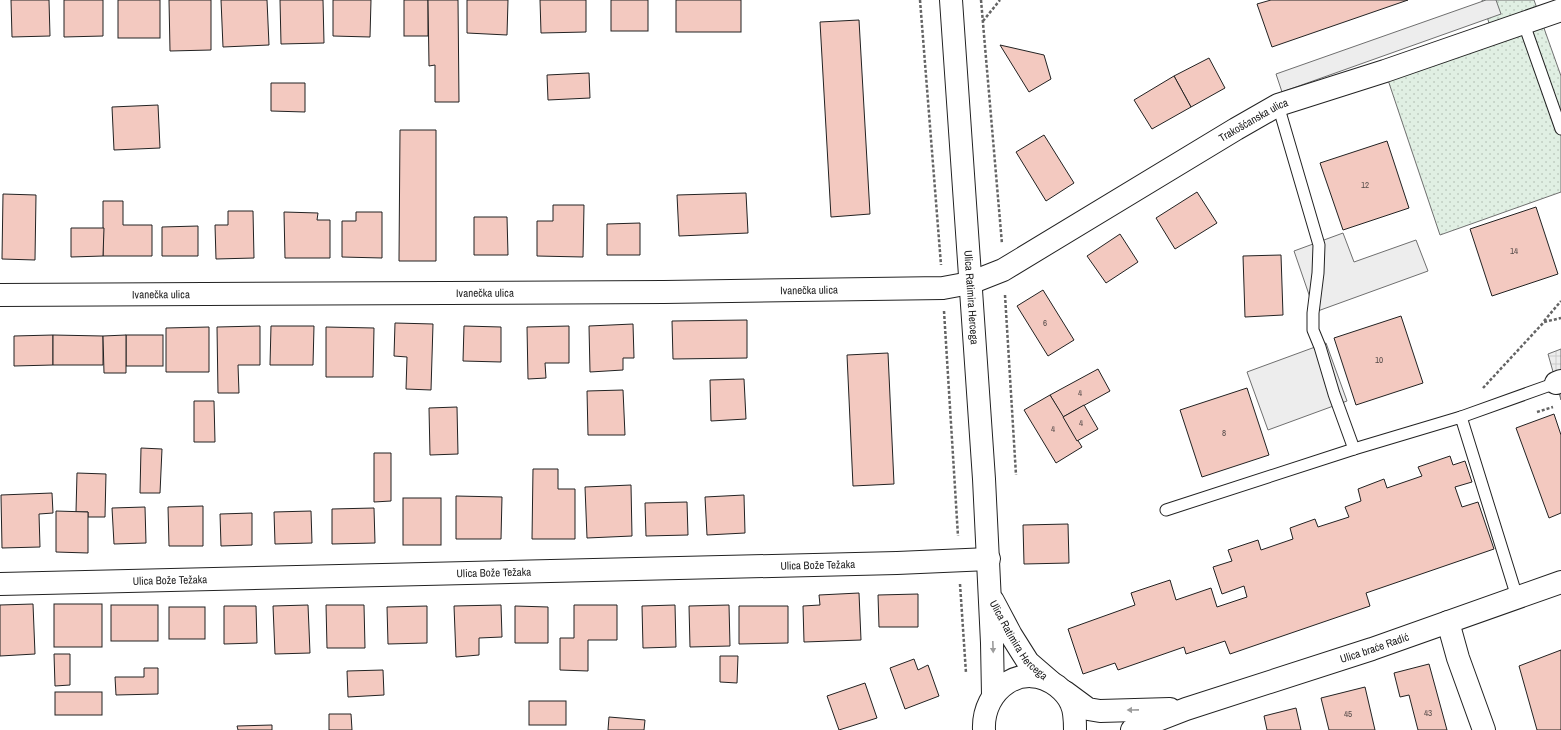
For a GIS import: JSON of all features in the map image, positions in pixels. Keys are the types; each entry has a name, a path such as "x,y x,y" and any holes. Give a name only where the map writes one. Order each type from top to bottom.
{"street":[{"name":"Ulica Ratimira Hercega","path":"951,0 989,559 993,654 993,695"},
{"name":"Trakošćanska ulica","path":"970,283 1003,270 1278,105 1385,71 1561,10"},
{"name":"Ivanečka ulica","path":"0,295 696,292 943,288 970,283"},
{"name":"Ulica Bože Težaka","path":"0,584 889,563 989,559"},
{"name":"Ulica braće Radić","path":"1132,730 1186,709 1372,649 1561,582"},
{"name":"Ulica Ratimira Hercega","path":"990,594 1011,635 1028,662 1056,686"},
{"path":"1448,622 1458,658 1484,730"},
{"path":"984,730 985,712 993,695 1002,686 1013,680 1026,677 1038,678 1056,686 1071,702 1075,716 1075,730"},
{"name":"Ulica braće Radić","path":"1056,686 1088,709 1100,711 1186,709"}],"lane":[{"path":"1524,24 1561,129"},
{"path":"1278,105 1319,245 1313,330 1354,449"},
{"path":"1166,510 1354,449 1461,417 1558,382"},
{"path":"1461,417 1517,597"}],"path":[{"path":"920,0 941,265"},
{"path":"982,0 1002,252"},
{"path":"983,21 1000,0"},
{"path":"1005,294 1016,474"},
{"path":"1482,389 1544,322 1561,301"},
{"path":"944,309 958,536"},
{"path":"1544,322 1561,318"},
{"path":"1534,413 1554,407"},
{"path":"960,577 967,678"}],"green space":[{"path":"1482,0 1534,0 1561,76 1561,192 1440,235 1385,71 1492,33"}],"shaded area":[{"path":"1486,0 1496,0 1501,14 1282,92 1276,74"},
{"path":"1343,233 1354,262 1416,240 1428,271 1315,312 1294,251"},
{"path":"1326,343 1347,401 1268,430 1247,372"},
{"path":"1561,349 1561,400 1548,354"}],"building":[{"path":"11,0 49,0 50,36 12,37"},
{"path":"64,0 103,0 103,36 64,37"},
{"path":"118,0 160,0 160,38 118,38"},
{"path":"169,0 211,0 211,50 170,51"},
{"path":"221,0 267,0 269,45 223,47"},
{"path":"280,0 323,0 324,43 281,44"},
{"path":"333,0 371,0 370,37 333,36"},
{"path":"404,0 428,0 428,36 404,36"},
{"path":"428,0 458,0 459,102 435,102 435,65 429,66"},
{"path":"467,0 508,0 507,35 467,33"},
{"path":"540,0 586,0 586,32 541,33"},
{"path":"611,0 648,0 648,31 611,31"},
{"path":"676,0 741,0 741,32 676,32"},
{"path":"1271,0 1408,0 1272,47 1257,4"},
{"path":"859,20 870,214 831,217 820,22"},
{"path":"1000,45 1044,55 1051,79 1029,92"},
{"path":"1209,58 1225,88 1191,107 1174,76"},
{"path":"589,73 590,98 548,100 547,75"},
{"path":"1174,76 1191,107 1152,129 1134,100"},
{"path":"271,83 305,83 305,112 271,111"},
{"path":"158,105 160,148 114,150 112,107"},
{"path":"400,130 436,130 436,261 399,261"},
{"path":"1044,135 1074,183 1046,201 1016,152"},
{"path":"1387,141 1409,208 1343,230 1320,163"},
{"path":"1197,192 1217,223 1175,249 1156,218"},
{"path":"746,193 748,233 679,236 677,195"},
{"path":"3,194 36,195 35,260 2,259"},
{"path":"103,201 123,201 123,225 152,225 152,256 103,256"},
{"path":"553,205 584,205 583,257 537,256 537,221 553,221"},
{"path":"1536,207 1558,274 1492,296 1470,229"},
{"path":"228,211 253,211 254,258 216,259 215,225 228,225"},
{"path":"284,212 318,213 317,220 330,220 330,258 285,258"},
{"path":"356,212 382,212 382,258 342,257 342,221 356,221"},
{"path":"474,217 507,217 508,255 474,255"},
{"path":"640,223 640,255 607,255 607,224"},
{"path":"198,226 198,256 162,256 162,227"},
{"path":"71,228 104,228 103,256 71,257"},
{"path":"1120,234 1138,262 1106,283 1087,256"},
{"path":"1281,255 1283,315 1245,317 1243,256"},
{"path":"1043,290 1074,340 1048,356 1017,306"},
{"path":"1401,316 1423,383 1356,405 1334,338"},
{"path":"747,320 747,358 673,359 672,321"},
{"path":"395,323 433,324 431,390 406,389 407,357 394,356"},
{"path":"633,324 634,358 623,358 623,370 590,372 589,326"},
{"path":"260,326 260,365 238,365 239,393 218,393 217,327"},
{"path":"271,326 314,326 313,365 270,365"},
{"path":"464,326 501,327 501,362 463,361"},
{"path":"569,326 569,363 545,363 546,378 528,379 527,327"},
{"path":"209,327 209,372 166,372 166,328"},
{"path":"326,327 374,328 373,377 326,377"},
{"path":"53,335 53,365 14,366 14,336"},
{"path":"53,335 103,336 103,365 53,365"},
{"path":"126,335 163,335 163,366 126,366"},
{"path":"126,335 126,373 104,373 103,336"},
{"path":"888,353 894,484 853,486 847,355"},
{"path":"1098,369 1110,391 1063,417 1050,395"},
{"path":"744,379 746,419 711,421 710,380"},
{"path":"1247,388 1269,455 1202,477 1180,410"},
{"path":"623,390 625,435 588,435 587,391"},
{"path":"1050,395 1082,447 1056,463 1024,410"},
{"path":"194,401 214,401 215,442 194,442"},
{"path":"1084,405 1098,429 1077,441 1063,417"},
{"path":"457,407 458,454 430,455 429,408"},
{"path":"1554,414 1561,435 1561,513 1549,518 1516,428"},
{"path":"141,448 162,449 160,493 140,493"},
{"path":"374,453 391,453 391,501 374,502"},
{"path":"1450,456 1453,465 1465,461 1472,482 1455,487 1462,507 1478,502 1494,549 1366,593 1370,606 1230,654 1225,641 1186,654 1184,647 1118,670 1115,663 1083,674 1068,629 1135,605 1131,593 1170,580 1176,600 1211,588 1217,607 1247,597 1244,586 1222,594 1213,567 1232,561 1228,550 1258,540 1261,550 1293,539 1290,528 1315,519 1318,527 1349,517 1345,507 1361,501 1358,489 1384,479 1387,488 1422,476 1418,467"},
{"path":"533,469 558,469 558,489 575,489 575,539 532,539"},
{"path":"77,473 106,474 105,517 88,517 88,512 76,512"},
{"path":"631,485 632,536 587,538 585,487"},
{"path":"52,493 53,513 39,514 40,547 2,548 1,495"},
{"path":"744,495 745,533 707,535 705,497"},
{"path":"456,496 502,497 501,539 456,539"},
{"path":"403,498 441,498 441,545 403,545"},
{"path":"687,502 688,535 646,536 645,503"},
{"path":"203,506 203,546 169,546 168,507"},
{"path":"145,507 146,543 114,544 112,508"},
{"path":"374,508 375,543 332,544 332,509"},
{"path":"56,511 88,512 88,553 56,552"},
{"path":"311,511 312,543 275,544 274,512"},
{"path":"252,513 252,545 221,546 220,514"},
{"path":"1068,524 1069,563 1024,564 1023,525"},
{"path":"859,593 861,640 804,642 803,606 820,605 819,595"},
{"path":"918,594 918,627 879,627 878,595"},
{"path":"33,604 35,654 0,656 0,605"},
{"path":"54,604 102,604 102,647 54,647"},
{"path":"111,605 158,605 158,641 111,641"},
{"path":"308,605 310,653 275,654 273,606"},
{"path":"326,605 364,605 365,648 327,648"},
{"path":"501,605 502,637 479,638 479,655 456,657 454,606"},
{"path":"574,605 617,605 617,640 588,640 588,671 560,670 560,638 574,638"},
{"path":"675,605 676,647 643,648 642,606"},
{"path":"729,605 730,646 690,647 689,606"},
{"path":"224,606 256,606 257,643 224,644"},
{"path":"427,606 427,643 388,644 387,607"},
{"path":"515,606 548,607 548,643 515,643"},
{"path":"739,606 788,606 788,643 739,644"},
{"path":"169,607 205,607 205,639 169,639"},
{"path":"1561,650 1561,730 1537,730 1519,666"},
{"path":"54,654 70,654 70,685 55,686"},
{"path":"720,656 738,656 737,683 720,682"},
{"path":"914,659 918,670 928,665 939,696 905,709 890,668"},
{"path":"1429,664 1447,730 1418,730 1409,695 1400,697 1394,673"},
{"path":"144,668 158,668 158,694 116,695 115,677 144,677"},
{"path":"383,670 384,695 348,697 347,671"},
{"path":"865,683 877,718 839,730 827,696"},
{"path":"1365,687 1375,730 1329,730 1321,698"},
{"path":"55,692 102,692 102,715 55,715"},
{"path":"529,701 566,701 566,725 529,725"},
{"path":"1296,708 1301,730 1267,730 1264,716"},
{"path":"329,714 351,714 352,730 329,730"},
{"path":"609,717 645,720 644,730 608,730"},
{"path":"272,725 272,730 238,730 237,726"}]}
